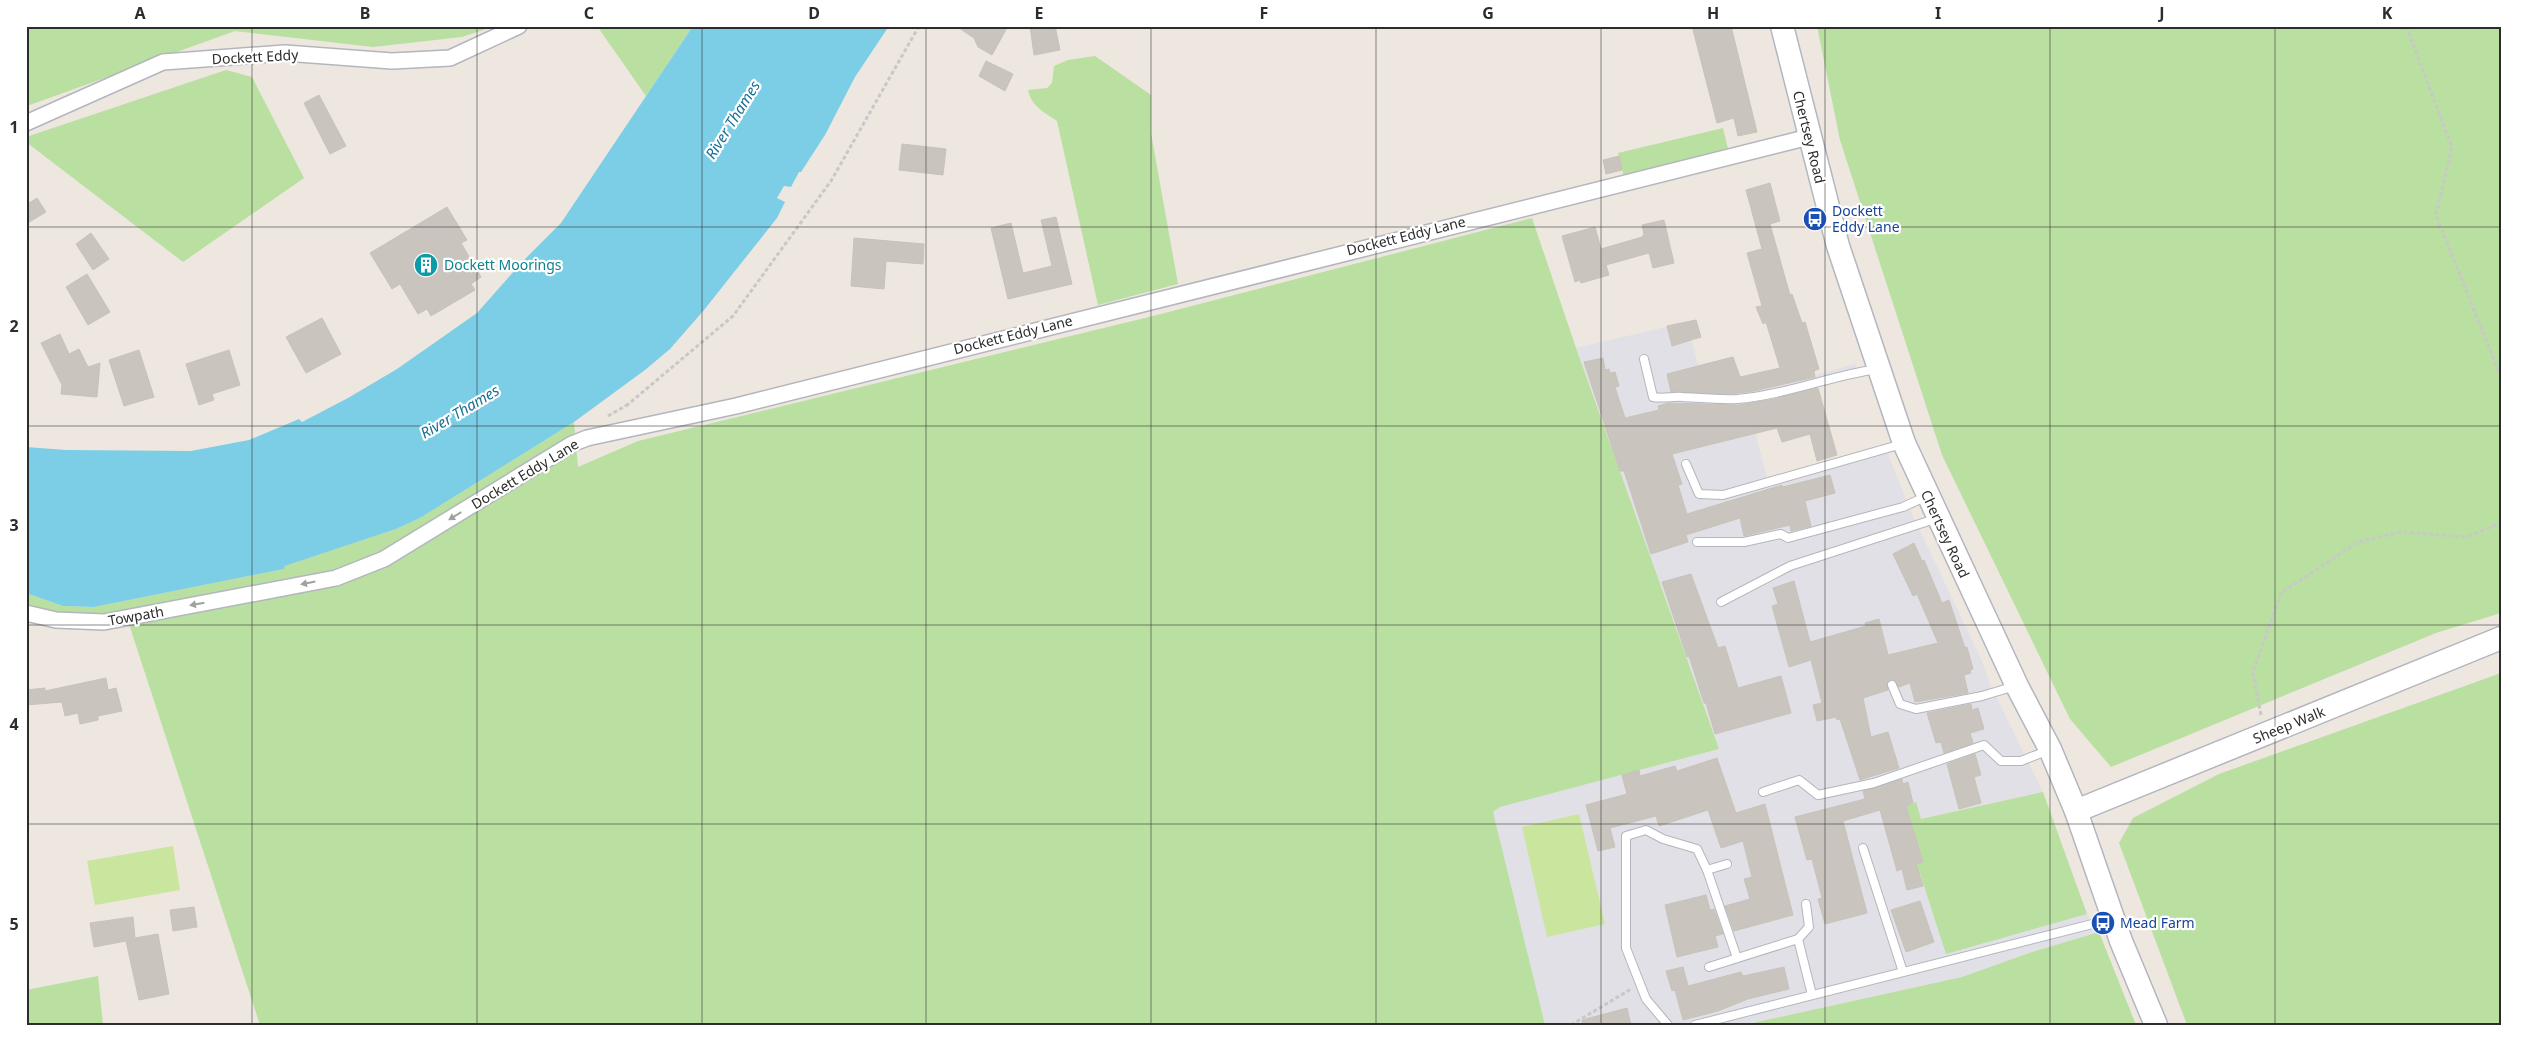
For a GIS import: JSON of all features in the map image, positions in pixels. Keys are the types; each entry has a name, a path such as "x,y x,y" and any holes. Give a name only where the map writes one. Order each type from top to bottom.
{"main road":[{"name":"Chertsey Road","path":"1782,26 1838,246 1904,443 2017,686 2050,749 2076,811 2114,918 2156,1025"},
{"name":"Sheep Walk","path":"2076,811 2501,638"}],"street":[{"name":"Dockett Eddy","path":"26,124 163,62 285,53 392,62 450,58 520,26"},
{"name":"Dockett Eddy Lane","path":"244,596 336,578 384,559 572,444 587,438 736,406 1809,137"},
{"name":"Towpath","path":"26,613 56,620 104,622 244,596"}],"lane":[{"path":"1644,359 1653,397 1661,399 1679,396 1738,399 1779,392 1879,368"},
{"path":"1686,464 1699,494 1722,495 1904,443"},
{"path":"1697,542 1744,542 1780,534 1788,538 1904,507 1927,496"},
{"path":"1721,602 1790,566 1938,518"},
{"path":"1892,685 1900,704 1916,709 1982,696 2017,686"},
{"path":"1763,792 1799,780 1818,795 1874,782 1984,745 2001,761 2021,761 2050,749"},
{"path":"1668,1025 1646,999 1626,948 1626,836 1646,830 1663,839 1697,849 1707,870 1737,958"},
{"path":"1863,848 1903,972"},
{"path":"1707,870 1727,864"},
{"path":"1709,967 1798,939 1809,927 1806,904"},
{"path":"1695,1025 2114,918"},
{"path":"1798,939 1812,995"}],"path":[{"path":"587,438 733,316 831,181 918,26"},
{"path":"2406,26 2452,147 2436,215 2501,377"},
{"path":"602,419 627,405"},
{"path":"2268,734 2258,706 2253,672 2281,593 2358,542 2400,532 2466,537 2501,523"},
{"path":"1570,1025 1640,984"}],"shaded area":[{"path":"1687,322 1698,365 1729,358 1734,379 1764,389 1855,364 1860,376 1748,406 1767,477 1885,446 1911,512 1982,661 1990,684 2043,792 1921,819 1923,862 1912,866 1920,874 1946,954 2087,914 2099,932 2032,952 1962,977 1744,1025 1545,1025 1493,813 1500,807 1719,749 1576,348"}],"green space":[{"path":"26,26 495,26 462,37 373,47 235,31 27,106"},
{"path":"597,26 693,26 646,96"},
{"path":"1817,26 2501,26 2501,613 2436,633 2111,767 2070,719 1942,455 1840,140"},
{"path":"1095,56 1151,95 1151,133 1178,284 1098,305 1057,121 1043,112 1032,101 1028,90 1047,88 1052,83 1054,66 1068,60"},
{"path":"226,70 252,77 304,178 183,262 26,142 26,137"},
{"path":"1723,128 1728,149 1624,177 1618,153"},
{"path":"1532,218 1576,348 1719,749 1500,807 1493,812 1545,1025 260,1025 127,618 71,616 26,604 26,593 63,606 94,607 284,569 285,566 396,529 420,518 574,422 578,467 638,441 1153,316"},
{"path":"2501,673 2501,1025 2187,1025 2119,843 2133,818 2219,774"},
{"path":"2043,792 2087,914 1946,954 1920,874 1915,876 1912,866 1923,862 1906,806 1916,802 1921,819"},
{"path":"1579,814 1605,924 1547,937 1522,827"},
{"path":"173,846 180,890 95,905 87,861"},
{"path":"2099,932 2136,1025 1744,1025 1962,977 2032,952"},
{"path":"98,976 103,1025 26,1025 26,990"}],"water":[{"name":"River Thames","path":"693,26 889,26 855,77 825,135 801,172 799,172 791,187 784,186 777,198 785,202 777,218 704,310 670,349 645,370 574,422 420,518 396,529 285,566 284,569 94,607 63,606 26,593 26,447 66,450 191,451 249,440 299,419 302,422 397,369 477,313 523,261 561,223"}],"building":[{"path":"956,26 1008,26 992,55 978,47 974,38"},
{"path":"1030,26 1055,26 1060,50 1034,55"},
{"path":"1692,26 1731,26 1757,132 1738,136 1734,118 1717,123"},
{"path":"986,61 1013,74 1005,91 979,76"},
{"path":"319,95 346,146 330,154 304,103"},
{"path":"902,144 946,149 943,175 899,170"},
{"path":"1619,156 1622,170 1606,174 1603,160"},
{"path":"1770,183 1780,221 1770,224 1790,295 1792,294 1802,323 1805,322 1819,369 1814,371 1815,377 1754,391 1730,394 1671,392 1667,374 1733,357 1740,377 1780,368 1766,322 1763,324 1756,307 1762,306 1747,253 1762,249 1746,190"},
{"path":"37,198 46,212 26,224 26,205"},
{"name":"Dockett Moorings","path":"447,207 467,240 461,243 481,277 471,284 475,290 431,316 427,309 418,314 400,284 392,289 370,253"},
{"path":"1056,217 1072,284 1008,299 991,228 1011,223 1023,273 1052,266 1041,220"},
{"path":"1664,220 1674,263 1653,268 1649,253 1606,265 1609,275 1581,283 1580,280 1575,282 1562,236 1595,227 1601,249 1642,237 1644,234 1642,225"},
{"path":"91,233 109,259 93,270 76,244"},
{"path":"854,238 924,244 923,264 886,261 884,289 851,286"},
{"path":"87,274 110,312 88,325 66,287"},
{"path":"322,318 341,354 306,373 286,337"},
{"path":"1696,320 1701,337 1672,346 1667,326"},
{"path":"60,334 69,354 79,349 88,367 100,363 97,397 61,394 62,385 41,343"},
{"path":"139,350 154,397 124,406 109,360"},
{"path":"229,350 240,385 212,394 214,400 199,405 186,364"},
{"path":"1603,358 1605,370 1609,369 1610,373 1615,372 1619,386 1615,387 1625,418 1659,410 1658,406 1668,403 1738,405 1774,399 1818,388 1837,455 1817,461 1810,434 1782,442 1777,428 1672,454 1682,484 1678,485 1687,514 1782,485 1783,487 1830,475 1835,493 1805,501 1811,526 1791,531 1790,525 1744,536 1740,518 1686,535 1688,542 1651,554 1624,471 1620,471 1584,362"},
{"path":"1914,543 1922,561 1924,560 1942,603 1949,600 1965,648 1967,647 1973,669 1970,670 1971,673 1964,675 1968,693 1915,702 1910,683 1899,687 1892,679 1887,684 1888,690 1863,698 1871,737 1888,732 1899,768 1860,780 1840,719 1837,720 1836,717 1817,721 1813,705 1822,703 1811,660 1789,667 1772,606 1778,604 1773,588 1794,581 1810,642 1866,626 1865,623 1879,619 1888,655 1938,643 1917,594 1913,596 1893,554"},
{"path":"1691,574 1718,648 1725,646 1738,688 1781,676 1791,713 1715,734 1706,703 1704,703 1689,656 1687,657 1662,582"},
{"path":"106,678 108,690 116,688 122,711 98,716 98,720 80,724 78,713 65,716 62,702 26,705 26,690 45,688 45,691"},
{"path":"1971,704 1972,710 1978,708 1984,729 1970,733 1973,743 1944,753 1941,742 1936,743 1927,713"},
{"path":"1975,754 1981,775 1974,777 1981,803 1959,809 1947,764"},
{"path":"1717,758 1736,813 1765,804 1793,915 1734,931 1725,906 1750,899 1744,879 1752,877 1743,841 1721,848 1708,810 1659,826 1656,816 1610,828 1615,847 1598,851 1586,805 1627,794 1622,775 1639,770 1640,776 1675,766 1677,771"},
{"path":"1902,779 1903,784 1908,782 1913,803 1906,806 1923,862 1916,864 1923,886 1907,890 1902,869 1897,871 1880,810 1843,821 1867,913 1825,924 1818,899 1822,898 1812,859 1807,860 1795,817 1865,799 1863,791"},
{"path":"1706,895 1710,910 1714,909 1723,934 1715,936 1718,947 1677,957 1665,905"},
{"path":"1920,901 1934,942 1906,952 1891,910"},
{"path":"194,907 197,927 173,931 170,910"},
{"path":"133,917 135,938 158,934 169,994 139,1000 126,941 94,947 90,923"},
{"path":"1683,967 1688,986 1741,972 1743,976 1784,967 1789,989 1748,999 1718,1011 1683,1020 1675,990 1672,991 1666,971"},
{"path":"1627,1008 1631,1025 1583,1025 1582,1020"}],"place":[{"name":"Dockett Eddy Lane","path":"1815,219"},
{"name":"Dockett Moorings","path":"426,265"},
{"name":"Mead Farm","path":"2103,923"}]}
